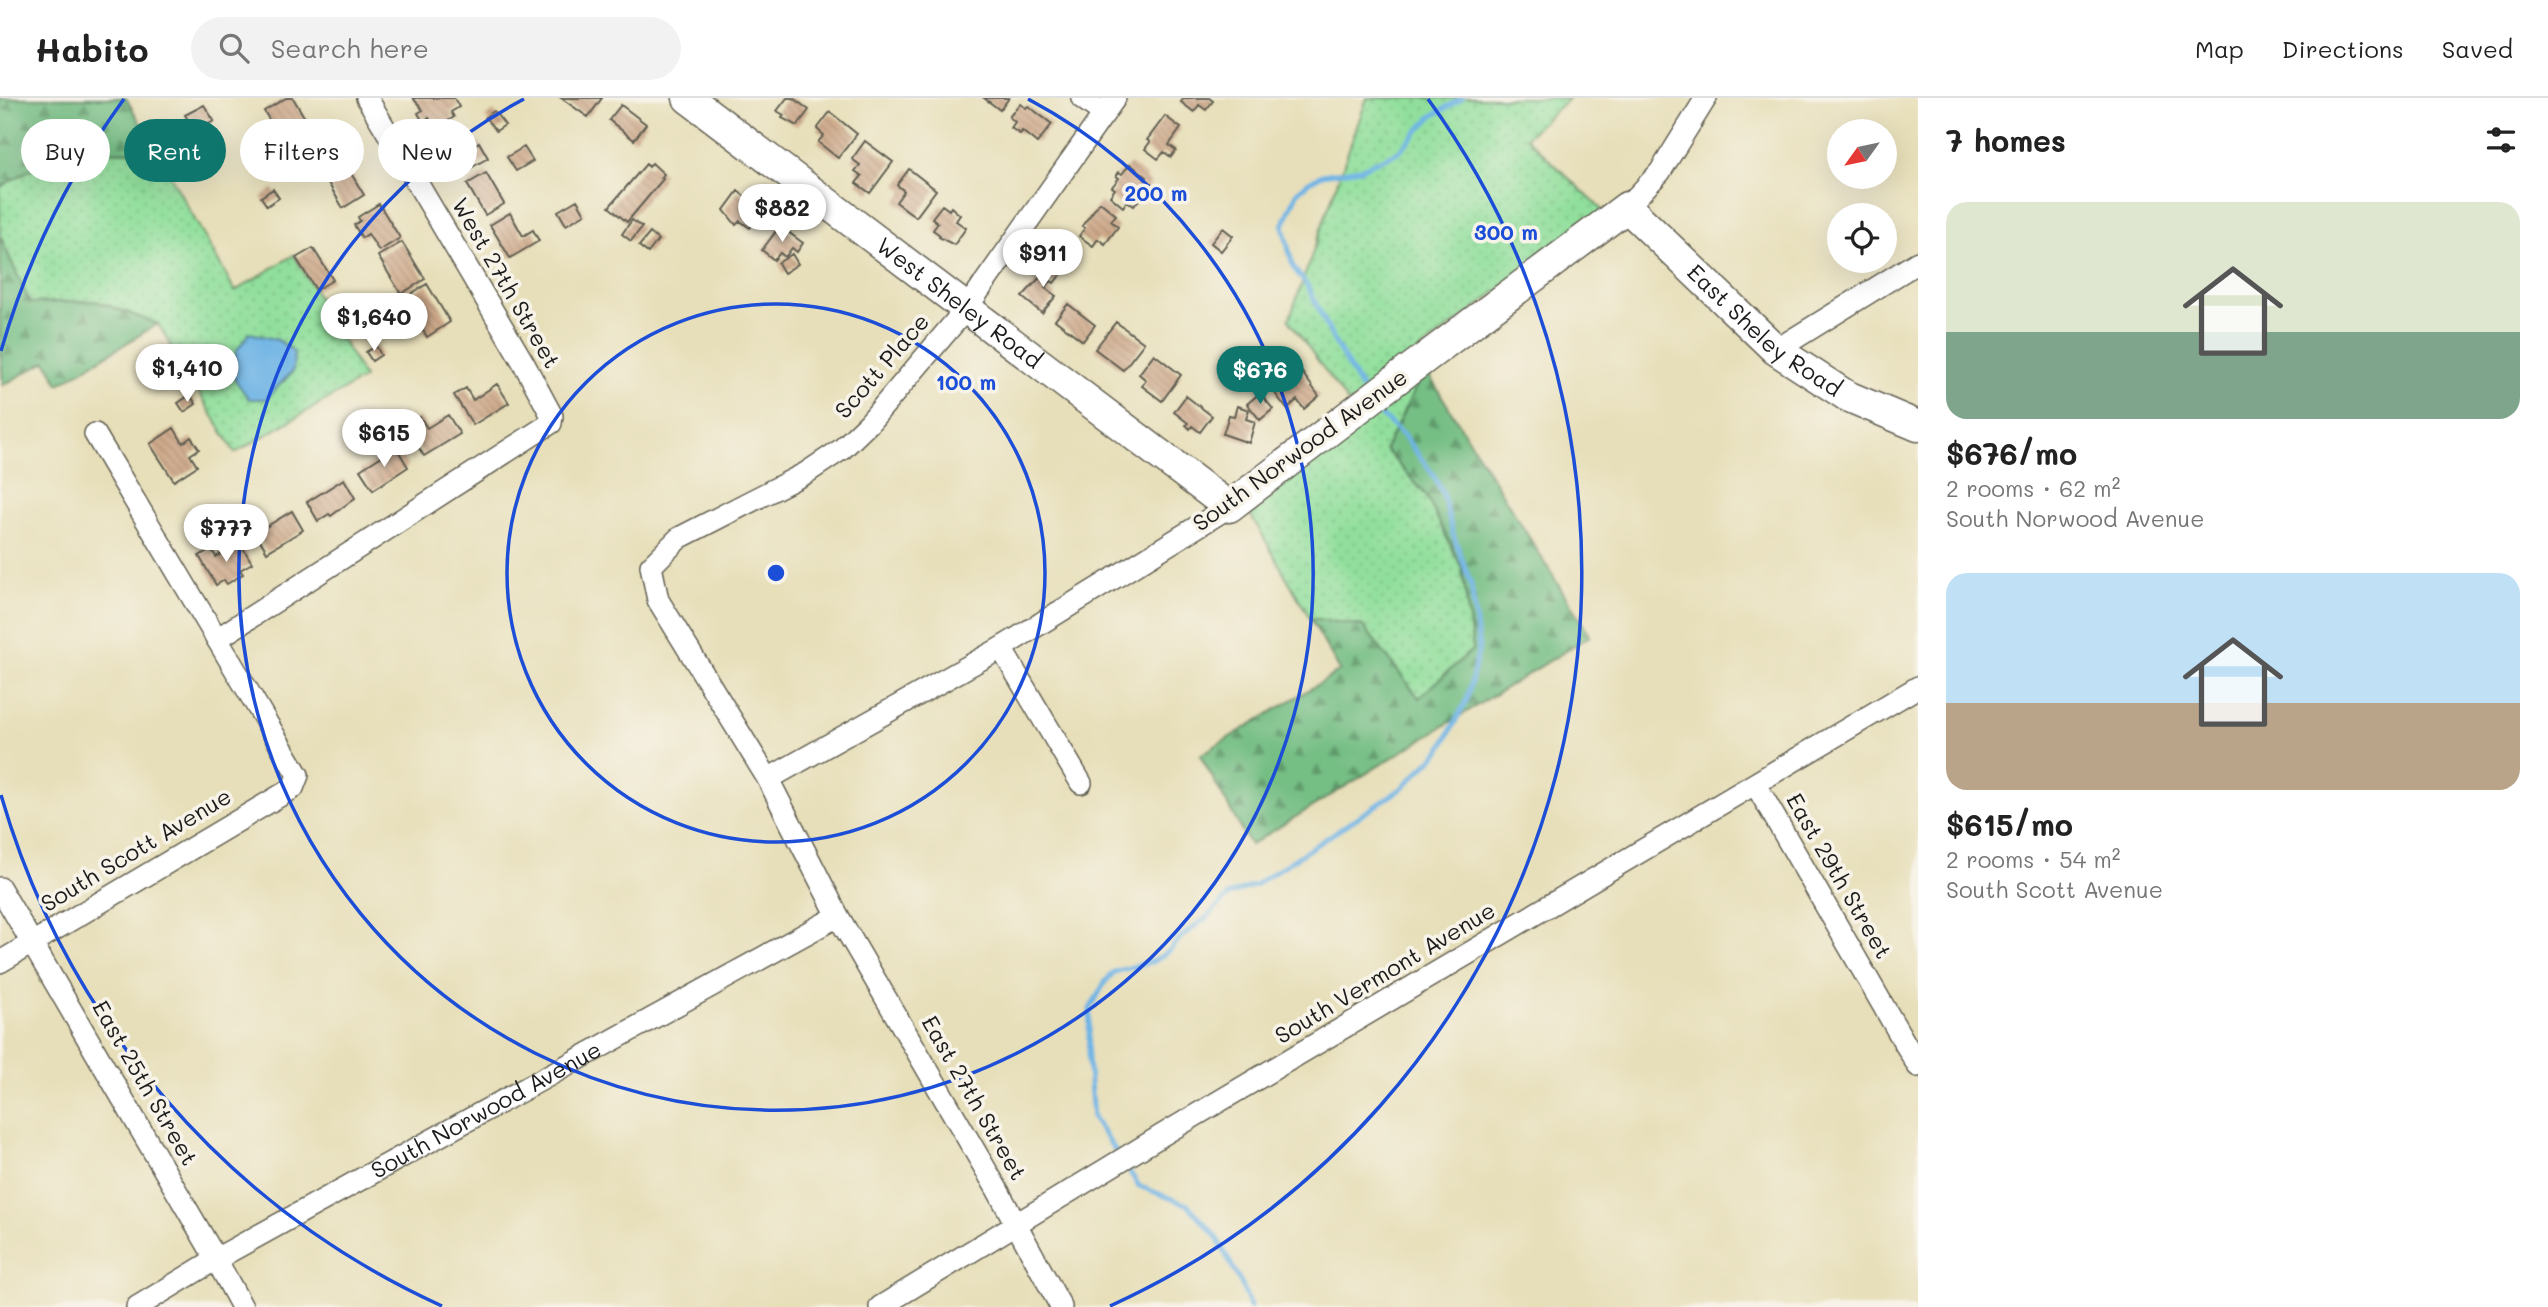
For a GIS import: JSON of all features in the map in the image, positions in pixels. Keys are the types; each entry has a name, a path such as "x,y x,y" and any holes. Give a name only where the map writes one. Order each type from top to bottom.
{"street":[{"name":"West 27th Street","path":"217,639 551,423 552,416 523,362 367,98"},
{"name":"West Sheley Road","path":"688,98 1229,508"},
{"path":"1082,98 1110,106"},
{"name":"South Norwood Avenue","path":"768,779 1000,648 1229,508 1627,207 1661,172 1706,98"},
{"name":"Scott Place","path":"651,566 679,538 806,474 842,449 869,424 966,309 1110,106"},
{"name":"East Sheley Road","path":"1627,207 1776,350 1847,396 1918,426"},
{"path":"1776,350 1918,262"},
{"path":"95,434 217,639"},
{"name":"East 27th Street","path":"651,566 659,600 768,779 838,916 997,1189 1060,1307"},
{"name":"South Scott Avenue","path":"0,962 293,788 298,775 217,639"},
{"path":"1000,648 1081,783"},
{"name":"South Vermont Avenue","path":"880,1307 1164,1134 1918,687"},
{"name":"East 29th Street","path":"1756,785 1910,1035 1918,1066"},
{"name":"East 25th Street","path":"0,888 242,1307"},
{"name":"South Norwood Avenue","path":"137,1307 216,1259 838,916"}],"green space":[{"path":"0,98 126,98 138,119 124,119 124,152 110,152 110,119 21,119 21,175 0,187"},
{"path":"1367,98 1569,98 1526,137 1603,211 1349,404 1289,320"},
{"path":"110,152 124,152 124,182 174,182 235,291 294,255 364,378 235,453 158,324 96,301 29,303 0,236 0,187 21,175 21,182 110,182"},
{"path":"0,236 30,303 96,301 158,324 59,384 46,361 3,385 0,347"},
{"path":"1425,369 1385,449 1426,495 1462,568 1473,649 1419,698 1363,626 1310,618 1249,512"},
{"path":"1425,369 1590,636 1250,845 1200,755 1340,671 1310,618 1363,626 1419,698 1473,649 1462,568 1426,495 1385,449"}],"water":[{"path":"250,333 278,340 294,352 293,371 266,399 249,399 233,377 236,351"}],"building":[{"path":"286,98 293,98 306,119 269,119 264,111"},
{"path":"413,98 454,98 459,107 451,112 454,117 451,119 421,119 418,113 423,110"},
{"path":"561,98 602,98 588,117"},
{"path":"787,98 793,98 809,110 797,126 782,118 784,115 777,111"},
{"path":"984,98 1009,98 1000,110"},
{"path":"1184,98 1209,98 1213,101 1206,110 1199,105 1194,112 1181,102"},
{"path":"1020,104 1026,108 1028,106 1052,124 1037,143 1022,131 1020,134 1011,128 1015,122 1009,117"},
{"path":"204,105 213,119 187,119 185,115"},
{"path":"621,105 646,124 634,140 609,120"},
{"path":"494,111 505,125 496,131 485,117"},
{"path":"830,112 857,134 838,158 818,142 824,135 817,129"},
{"path":"1165,116 1181,128 1169,145 1176,150 1171,157 1164,152 1158,159 1145,149 1150,142 1147,140"},
{"path":"865,141 893,162 870,193 856,183 862,176 855,171 860,165 852,159"},
{"path":"479,142 488,158 477,164 477,143"},
{"path":"524,147 533,161 516,171 507,157"},
{"path":"652,163 664,174 661,178 663,179 627,222 609,207 646,164 649,167"},
{"path":"1130,164 1151,183 1134,206 1127,201 1123,207 1110,196 1115,189 1112,187 1119,178 1116,176 1119,172 1122,174"},
{"path":"909,169 936,190 916,217 896,202 904,191 897,185"},
{"path":"486,173 504,204 485,215 467,184 477,182 477,178"},
{"path":"328,182 356,182 364,195 343,208"},
{"path":"273,189 279,198 267,206 261,197"},
{"path":"738,191 763,211 750,228 740,221 736,225 724,210"},
{"path":"577,200 585,214 566,225 558,211"},
{"path":"1100,202 1116,215 1111,221 1118,227 1105,244 1098,239 1093,246 1079,236 1085,228 1082,226"},
{"path":"379,204 400,238 379,251 368,234 362,238 354,225 360,221 358,217"},
{"path":"942,205 949,210 951,207 960,215 956,221 966,228 954,245 939,237 933,230 938,223 932,218"},
{"path":"510,213 523,236 533,230 539,241 510,258 490,225"},
{"path":"632,220 642,227 631,241 622,234"},
{"path":"780,226 803,243 797,252 792,248 785,257 780,253 774,260 762,250"},
{"path":"1223,228 1233,236 1221,251 1211,243"},
{"path":"650,233 658,240 648,253 639,246"},
{"path":"402,242 425,279 401,294 378,256"},
{"path":"313,248 333,280 316,290 296,258"},
{"path":"792,254 798,264 784,273 778,263"},
{"path":"1047,262 1062,273 1054,283 1051,281 1045,288 1056,296 1042,313 1022,297 1043,274 1040,272"},
{"path":"427,284 450,322 427,337 404,298"},
{"path":"1068,304 1095,325 1083,341 1055,320"},
{"path":"1116,322 1144,343 1123,370 1095,349"},
{"path":"376,346 381,355 372,361 366,352"},
{"path":"1154,354 1181,375 1162,401 1142,386 1146,380 1139,374"},
{"path":"1301,371 1319,396 1304,409 1297,400 1287,409 1274,392"},
{"path":"497,384 509,403 473,425 454,395 466,388 473,400"},
{"path":"1260,393 1273,409 1260,420 1247,404"},
{"path":"190,395 196,404 184,412 178,403"},
{"path":"1186,396 1212,416 1200,432 1192,426 1190,429 1186,425 1188,423 1174,412"},
{"path":"1237,406 1249,410 1246,419 1255,422 1249,443 1223,434 1229,415 1234,416"},
{"path":"448,415 460,434 424,456 405,426 420,417 427,428"},
{"path":"174,428 183,443 191,437 199,449 190,455 197,466 174,481 150,444"},
{"path":"396,447 408,467 373,490 360,470"},
{"path":"344,479 355,498 331,516 329,514 318,521 307,502"},
{"path":"292,511 303,530 267,552 256,533"},
{"path":"240,543 252,563 240,570 243,574 227,584 224,580 216,585 199,556 211,549 216,557"}],"waterway":[{"path":"1361,388 1308,287 1293,267 1283,226 1298,191 1309,182 1322,175 1360,169 1398,152 1431,117 1462,98"},
{"path":"1119,1156 1093,1118 1088,1058 1090,1009 1105,982 1114,972 1154,961 1169,951 1229,895 1255,885 1401,789 1440,751 1467,699 1479,648 1471,584 1453,534 1442,491 1403,435 1382,416"},
{"path":"1125,1165 1139,1186 1188,1205 1216,1236 1242,1285 1250,1307"}]}
